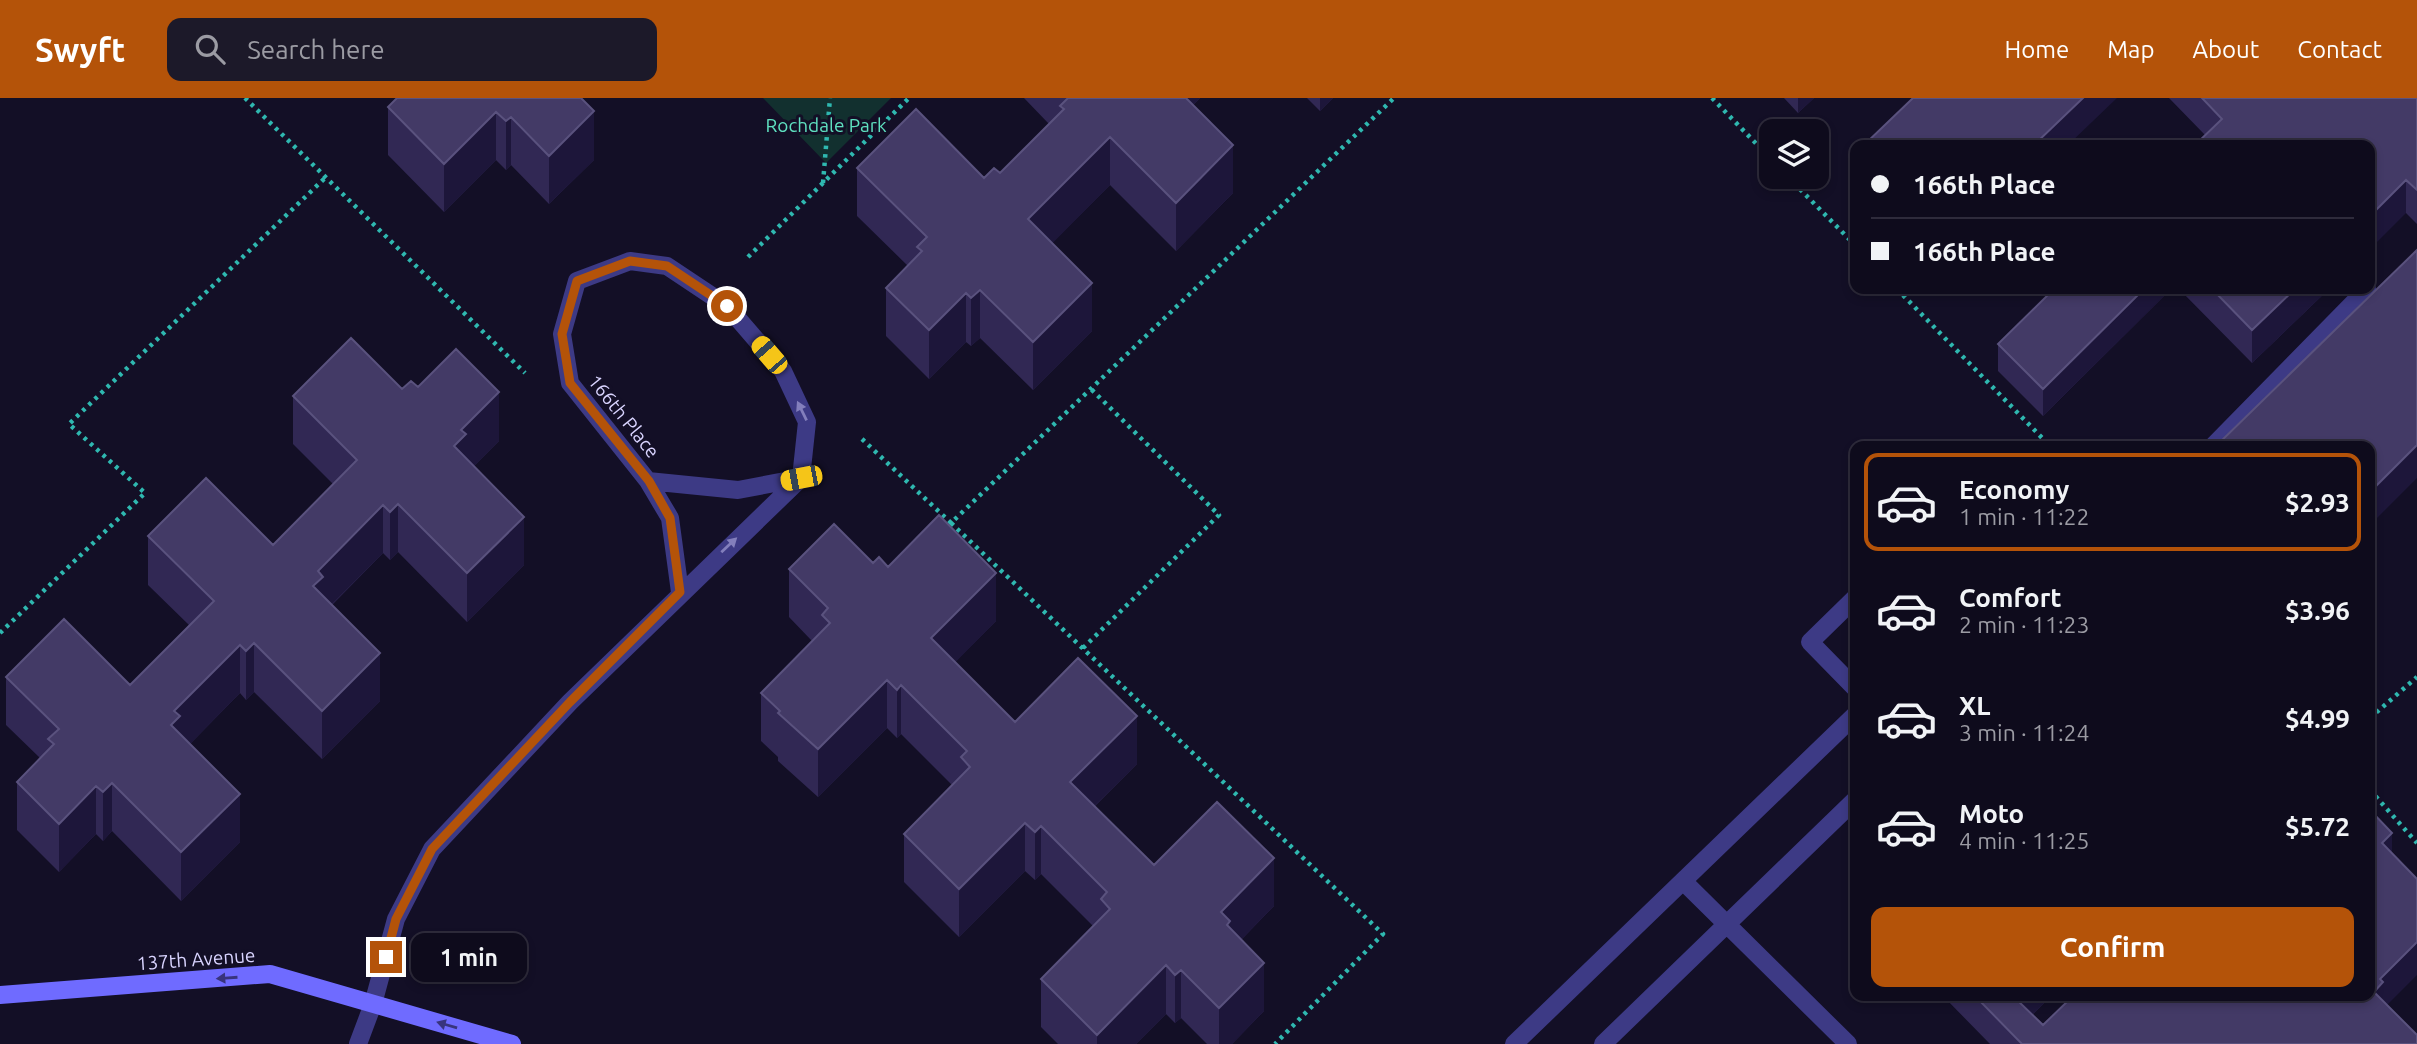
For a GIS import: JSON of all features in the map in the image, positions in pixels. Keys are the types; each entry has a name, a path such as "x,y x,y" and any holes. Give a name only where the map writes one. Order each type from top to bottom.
{"street":[{"name":"166th Place","path":"649,481 737,490 801,478 807,422 783,372 727,306 667,266 630,261 577,281 562,334 570,383 649,481 670,518 680,592"},
{"path":"2218,441 2362,294"},
{"path":"358,1044 373,1004 396,919 432,849 570,702 680,592 801,478"},
{"path":"1850,603 1810,642 1850,683"},
{"path":"1514,1044 1850,720"},
{"path":"1603,1044 1850,805"},
{"path":"1683,881 1848,1044"},
{"name":"137th Avenue","path":"0,995 270,974 512,1044"}],"path":[{"path":"245,98 525,373"},
{"path":"822,184 830,98"},
{"path":"748,257 909,98"},
{"path":"951,523 1394,98"},
{"path":"1712,98 1759,147"},
{"path":"0,633 145,493 69,424 326,177"},
{"path":"1800,189 1850,241"},
{"path":"1902,294 2045,441"},
{"path":"1083,648 1219,515 1091,389"},
{"path":"862,439 1383,934 1275,1044"},
{"path":"2375,714 2417,677"},
{"path":"2375,796 2417,843"}],"green space":[{"name":"Rochdale Park","path":"763,98 891,98 826,163"}],"building":[{"path":"397,98 581,98 594,111 549,156 511,117 506,121 496,112 444,164 388,107"},
{"path":"1068,98 1186,98 1233,145 1176,203 1110,137 1028,219 1092,283 1033,342 980,290 971,298 966,293 929,330 886,288 922,251 917,247 927,237 857,168 916,109 984,178 994,168 1000,173 1064,109 1060,106"},
{"path":"1913,98 2083,98 2039,140 1869,140"},
{"path":"2202,98 2417,98 2417,190 2406,180 2375,211 2375,140 2200,140 2222,119"},
{"path":"2417,250 2417,445 2375,487 2375,441 2221,441 2372,294 2375,294 2375,291"},
{"path":"2049,294 2139,294 2043,389 1998,344"},
{"path":"2217,294 2290,294 2252,330"},
{"path":"351,338 402,389 411,381 418,387 456,349 499,392 461,430 466,434 454,446 524,517 467,573 398,504 390,512 383,505 318,571 323,577 313,586 380,653 322,711 254,643 246,651 240,645 174,711 180,716 171,725 240,794 181,852 112,783 103,792 96,786 59,824 17,782 54,744 48,739 59,729 6,677 64,619 130,685 214,601 148,536 206,478 273,545 357,460 293,396"},
{"path":"939,515 996,573 931,638 1015,722 1078,658 1137,716 1070,782 1154,865 1217,802 1274,858 1221,912 1230,921 1227,925 1264,963 1219,1008 1181,970 1175,975 1166,965 1097,1035 1041,979 1110,909 1101,899 1107,892 1041,826 1035,832 1025,823 959,889 904,834 970,767 961,757 967,751 901,685 897,690 887,680 818,749 778,713 780,711 761,693 830,623 822,615 828,608 789,569 834,524 873,563 879,557 888,567"},
{"path":"2375,815 2392,833 2382,843 2417,879 2417,942 2380,979 2383,982 2375,991"},
{"path":"2375,993 2417,1035 2417,1044 2022,1044 1980,1001 2018,1001 2043,1025 2068,1001 2375,1001"}],"route":[{"path":"386,957 396,919 432,849 570,702 680,592 670,518 649,481 570,383 562,334 577,281 630,261 667,266 727,306"}]}
